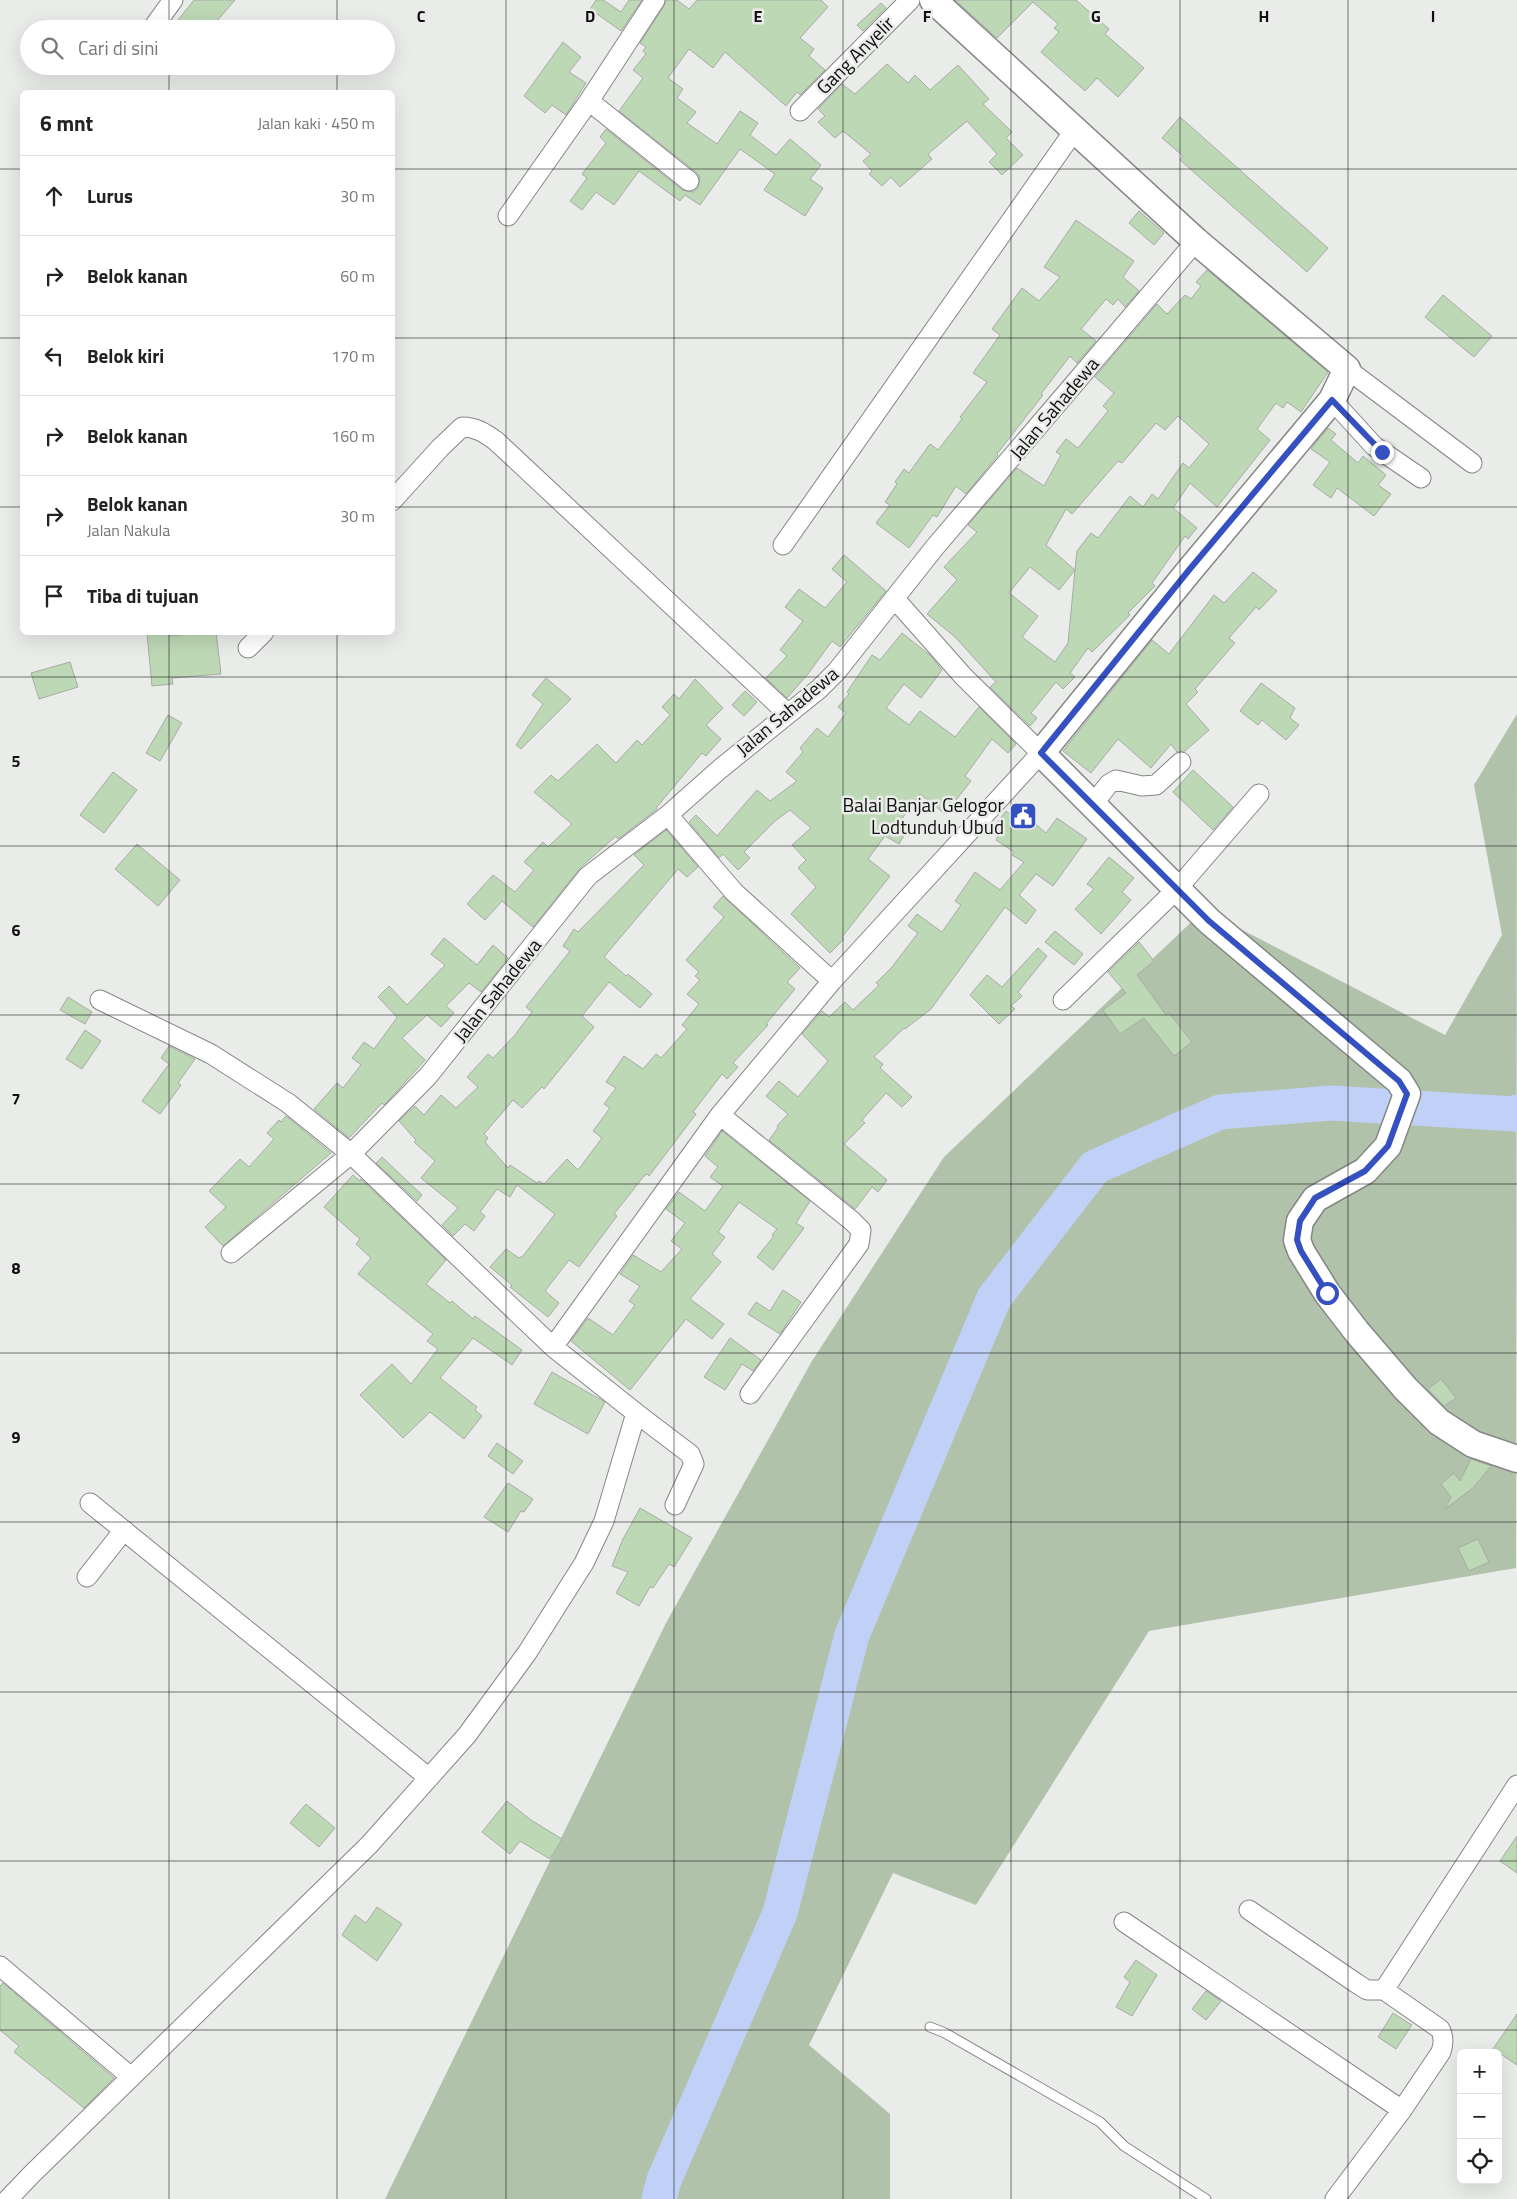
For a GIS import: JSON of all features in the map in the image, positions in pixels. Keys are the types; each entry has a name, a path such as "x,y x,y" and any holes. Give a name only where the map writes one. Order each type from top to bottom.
{"street":[{"path":"159,20 173,0"},
{"path":"508,216 589,101 655,0"},
{"name":"Gang Anyelir","path":"800,111 910,0"},
{"path":"932,0 1196,241 1347,369 1472,463"},
{"path":"589,101 689,182"},
{"path":"783,545 1074,131"},
{"name":"Jalan Sahadewa","path":"231,1253 351,1154 428,1076 588,876 668,815 787,713 820,689 837,671 935,547 1196,241"},
{"path":"552,1347 720,1115 832,981 1041,753 1189,570 1332,400 1347,369"},
{"path":"1332,400 1374,446 1421,478"},
{"path":"395,498 440,448 462,427 472,427 482,431 496,440 787,713"},
{"path":"895,599 963,676 1209,921 1399,1081 1407,1094 1388,1146 1365,1171 1315,1198 1300,1221 1297,1240 1301,1251 1327,1293 1357,1332 1405,1388 1439,1422 1473,1444 1517,1459"},
{"path":"248,648 261,635"},
{"path":"1093,804 1109,784 1116,780 1142,786 1156,785 1181,762"},
{"path":"1063,1000 1177,889 1259,794"},
{"path":"668,815 734,892 832,981"},
{"path":"100,1000 212,1054 288,1103 351,1154 552,1347 690,1454 694,1464 675,1505"},
{"path":"720,1115 852,1221 860,1230 859,1244 750,1394"},
{"path":"8,2199 368,1845 467,1735 527,1653 584,1563 604,1520 636,1413"},
{"path":"90,1503 429,1778"},
{"path":"87,1578 124,1530"},
{"path":"1384,1990 1502,1805 1517,1785"},
{"path":"1249,1910 1367,1990 1384,1990 1440,2029 1443,2039 1441,2052 1402,2110 1335,2199"},
{"path":"1124,1922 1402,2110"},
{"path":"0,1966 131,2077"}],"lane":[{"path":"930,2027 945,2033 1100,2122 1124,2146 1206,2199"}],"green space":[{"path":"1517,714 1516,1568 1149,1631 976,1905 893,1873 809,2045 890,2114 890,2199 385,2199 666,1623 812,1361 944,1157 1204,910 1445,1035 1502,935 1474,785"}],"building":[{"path":"194,0 235,0 218,20 178,20"},
{"path":"596,0 603,0 621,12 629,0 642,0 621,31 590,9"},
{"path":"666,0 677,0 689,9 697,0 821,0 828,7 800,38 814,49 809,56 825,70 800,95 797,92 786,106 725,52 713,68 689,49 668,78 683,89 677,98 696,112 687,123 717,144 740,111 758,123 750,135 776,155 790,139 821,165 810,179 823,188 805,216 764,190 775,174 740,149 700,205 685,195 680,201 639,171 614,205 596,192 582,210 570,201 587,178 582,174 606,143 600,137 606,129 682,190 693,192 698,188 700,177 696,172 619,111 643,78 633,70 646,54 643,51 646,47 640,43"},
{"path":"955,0 1076,0 1109,29 1105,34 1144,68 1118,97 1097,78 1085,91 1041,52 1059,32 1054,28 1058,24 1033,2 997,38"},
{"path":"881,3 886,8 863,31 857,25"},
{"path":"563,42 581,57 569,72 586,83 566,115 552,105 545,113 524,96"},
{"path":"887,64 908,83 915,75 930,90 958,65 989,99 983,104 1012,132 1006,138 1023,155 1002,175 989,162 997,154 967,121 928,154 932,159 900,187 891,177 882,186 869,174 872,171 863,161 871,154 843,131 835,138 818,122 825,116 818,109 842,84 855,94"},
{"path":"1180,117 1328,248 1307,272 1180,160 1183,156 1162,138"},
{"path":"1139,211 1164,233 1154,245 1129,223"},
{"path":"1076,220 1134,261 1123,277 1139,291 1125,307 1118,299 1113,305 1106,299 1081,329 1096,341 1077,363 1070,356 998,455 966,494 956,486 937,517 933,515 909,548 876,523 890,505 885,502 897,484 895,482 904,469 909,473 930,444 938,450 962,419 960,417 987,382 973,373 1000,335 992,329 1022,288 1039,301 1060,277 1044,267"},
{"path":"1207,270 1328,372 1301,412 1287,402 1283,408 1276,403 1257,429 1270,440 1217,507 1190,483 1173,508 1197,528 1188,539 1185,536 1152,583 1155,586 1128,613 1130,615 1092,652 1088,648 1070,673 1075,677 1063,689 1056,682 1031,713 1037,718 1030,726 990,687 996,682 955,637 927,614 957,580 944,567 977,532 968,525 1017,468 1044,486 1061,455 1056,452 1066,439 1078,448 1108,411 1103,406 1114,393 1095,377 1157,304 1167,314 1185,295 1191,299 1201,286 1196,282","holes":["1178,416 1209,444 1189,468 1183,463 1158,499 1152,494 1143,507 1130,496 1098,538 1091,533 1077,551 1075,570 1046,545 1066,509 1072,514 1118,461 1122,463 1156,423 1165,430","1030,567 1059,590 1075,570 1068,643 1055,662 1022,637 1038,616 1009,593"]},
{"path":"1443,295 1492,336 1474,357 1425,317"},
{"path":"1328,428 1336,434 1331,440 1358,463 1363,456 1386,475 1378,485 1391,494 1374,516 1337,488 1331,498 1313,485 1330,462 1311,449"},
{"path":"844,555 886,591 840,647 832,641 808,674 787,698 766,678 787,656 780,650 803,621 785,607 799,589 825,608 847,582 832,569"},
{"path":"1253,572 1277,591 1259,610 1256,607 1229,638 1235,643 1195,689 1198,692 1186,704 1209,730 1185,751 1177,752 1171,744 1151,768 1118,739 1091,773 1063,751 1152,640 1169,654 1214,595 1224,603"},
{"path":"902,633 931,656 942,670 921,698 904,684 886,708 909,725 920,711 955,737 979,707 1016,744 1008,753 992,739 965,776 971,781 945,814 920,794 901,820 910,825 899,844 885,836 868,859 890,876 842,937 844,939 830,953 791,914 816,887 798,868 806,860 792,845 811,828 790,810 775,821 744,852 750,858 738,870 723,854 719,858 689,822 696,815 717,836 757,790 770,801 797,781 786,772 803,752 800,748 817,728 828,737 846,713 838,707 849,694 847,692 872,655 880,660"},
{"path":"147,635 216,635 221,674 172,678 173,684 152,686"},
{"path":"70,662 78,687 39,699 31,673"},
{"path":"546,678 571,699 521,749 516,745 543,704 532,695"},
{"path":"695,679 723,708 706,725 721,739 706,756 702,753 657,809 618,839 616,836 581,867 533,927 502,901 485,920 467,904 493,875 515,892 534,870 524,862 543,842 548,847 572,824 534,792 551,775 558,781 597,744 616,763 637,740 642,745 670,715 662,707 674,694 679,699"},
{"path":"1261,683 1295,708 1290,718 1299,725 1286,740 1262,720 1258,725 1240,711"},
{"path":"745,691 757,702 744,716 732,705"},
{"path":"168,715 182,723 160,761 146,753"},
{"path":"1193,770 1233,807 1213,830 1173,792"},
{"path":"113,772 137,790 104,833 80,815"},
{"path":"1006,811 1026,827 1032,821 1046,833 1057,818 1087,839 1053,886 1036,874 1019,895 1036,910 1026,924 1005,907 931,1009 904,1028 874,1057 883,1064 880,1068 912,1097 902,1107 886,1093 862,1120 865,1123 844,1144 887,1180 878,1192 872,1187 855,1209 769,1140 778,1128 777,1126 788,1114 766,1096 779,1081 798,1097 828,1061 802,1034 822,1011 829,1017 845,1002 853,1010 879,985 876,983 892,967 918,933 908,926 917,914 942,932 961,905 955,901 975,872 1000,890 1024,862 1012,855 1014,852 996,840 1003,829 996,824"},
{"path":"666,830 698,867 687,877 678,869 604,957 626,976 628,974 652,994 640,1008 609,982 582,1016 594,1027 544,1089 542,1087 522,1108 513,1100 484,1134 488,1138 485,1142 508,1168 510,1165 537,1183 539,1181 544,1184 567,1159 578,1170 602,1138 593,1131 610,1108 604,1104 616,1088 606,1082 624,1056 643,1069 656,1054 661,1058 687,1029 682,1025 699,1004 687,994 700,980 695,976 699,972 686,960 724,917 713,907 723,896 800,968 787,982 795,989 766,1024 768,1025 733,1063 738,1067 727,1079 722,1074 693,1112 696,1114 649,1176 647,1174 644,1176 614,1214 617,1216 579,1267 569,1260 545,1291 559,1303 548,1317 510,1287 512,1285 490,1267 506,1249 519,1258 523,1256 555,1214 517,1185 510,1197 497,1189 480,1212 485,1216 474,1231 465,1224 453,1236 442,1225 458,1208 421,1178 435,1161 414,1142 416,1140 399,1121 415,1106 424,1115 441,1095 456,1108 478,1087 467,1077 488,1054 493,1058 495,1056 515,1035 532,1012 526,1007 570,951 563,946 574,929 578,932 644,865 634,855"},
{"path":"137,844 180,880 158,906 115,869"},
{"path":"1109,857 1134,878 1122,892 1131,900 1101,934 1075,909 1094,889 1087,884"},
{"path":"1055,931 1083,954 1074,965 1045,942"},
{"path":"444,938 477,965 493,945 508,958 481,992 469,983 446,1006 454,1013 441,1027 427,1015 402,1038 425,1060 384,1105 382,1103 349,1138 314,1109 337,1083 343,1088 361,1065 352,1058 364,1042 374,1049 396,1019 397,1017 378,997 389,986 407,1005 445,965 431,954"},
{"path":"1139,942 1154,961 1137,975 1166,1015 1169,1013 1192,1042 1174,1056 1144,1018 1120,1034 1103,1010 1126,993 1108,972"},
{"path":"1038,948 1047,956 1018,992 1022,996 1011,1006 1015,1009 999,1024 970,995 987,975 1002,987"},
{"path":"68,997 92,1012 85,1024 60,1010"},
{"path":"85,1030 101,1041 82,1069 66,1059"},
{"path":"169,1046 195,1059 178,1083 181,1085 160,1114 142,1101 169,1064 161,1058"},
{"path":"286,1116 331,1153 223,1246 205,1227 226,1207 209,1191 240,1159 249,1167 274,1139 267,1133 279,1120 281,1122"},
{"path":"722,1131 810,1201 796,1223 804,1228 773,1270 757,1257 774,1236 772,1235 777,1229 739,1202 718,1232 725,1237 712,1254 721,1262 690,1299 724,1324 712,1339 686,1319 630,1390 571,1341 588,1318 613,1335 635,1305 629,1301 640,1286 620,1274 633,1255 661,1272 682,1249 671,1241 685,1223 666,1209 679,1192 705,1211 723,1186 710,1177 718,1167 705,1156"},
{"path":"382,1157 422,1195 417,1201 376,1163"},
{"path":"353,1175 360,1181 361,1179 446,1260 426,1284 450,1303 452,1301 473,1319 475,1316 522,1350 512,1365 473,1338 440,1378 477,1407 475,1410 482,1416 464,1439 430,1412 403,1438 360,1395 392,1364 411,1384 438,1349 427,1341 433,1334 358,1274 371,1258 356,1244 360,1239 324,1207"},
{"path":"783,1290 801,1302 780,1334 748,1314 756,1302 770,1311"},
{"path":"730,1338 761,1360 753,1371 742,1364 725,1390 704,1377"},
{"path":"552,1372 605,1402 588,1434 534,1404"},
{"path":"1441,1379 1456,1398 1444,1406 1428,1389"},
{"path":"497,1443 523,1461 513,1474 488,1456"},
{"path":"1471,1459 1491,1466 1473,1488 1445,1509 1451,1497 1441,1484 1454,1473 1460,1481"},
{"path":"508,1483 533,1499 524,1512 521,1511 508,1532 484,1517"},
{"path":"640,1508 692,1538 674,1567 669,1564 653,1588 650,1587 639,1606 616,1593 628,1572 612,1566 623,1539"},
{"path":"1478,1539 1489,1562 1469,1571 1458,1548"},
{"path":"507,1801 531,1820 562,1839 550,1859 520,1841 510,1854 482,1832"},
{"path":"306,1804 335,1828 319,1847 290,1823"},
{"path":"1517,1836 1517,1873 1500,1861"},
{"path":"377,1907 402,1924 377,1961 342,1935 355,1915 366,1923"},
{"path":"1136,1960 1157,1975 1132,2016 1116,2007 1130,1982 1124,1977"},
{"path":"3,1983 114,2078 84,2108 14,2052 19,2046 0,2030 0,1986"},
{"path":"1206,1991 1221,2001 1206,2020 1192,2009"},
{"path":"1393,2013 1412,2025 1396,2049 1378,2037"},
{"path":"1517,2014 1517,2065 1502,2055 1502,2049 1493,2049"}],"waterway":[{"path":"659,2199 664,2180 780,1913 852,1635 994,1298 1095,1167 1220,1112 1331,1103 1514,1114 1517,1112"}],"place":[{"name":"Balai Banjar Gelogor Lodtunduh Ubud","path":"1023,816"}],"route":[{"path":"1327,1293 1301,1251 1297,1240 1300,1221 1315,1198 1365,1171 1388,1146 1407,1094 1399,1081 1209,921 1041,753 1189,570 1332,400 1374,446 1382,452"}]}
